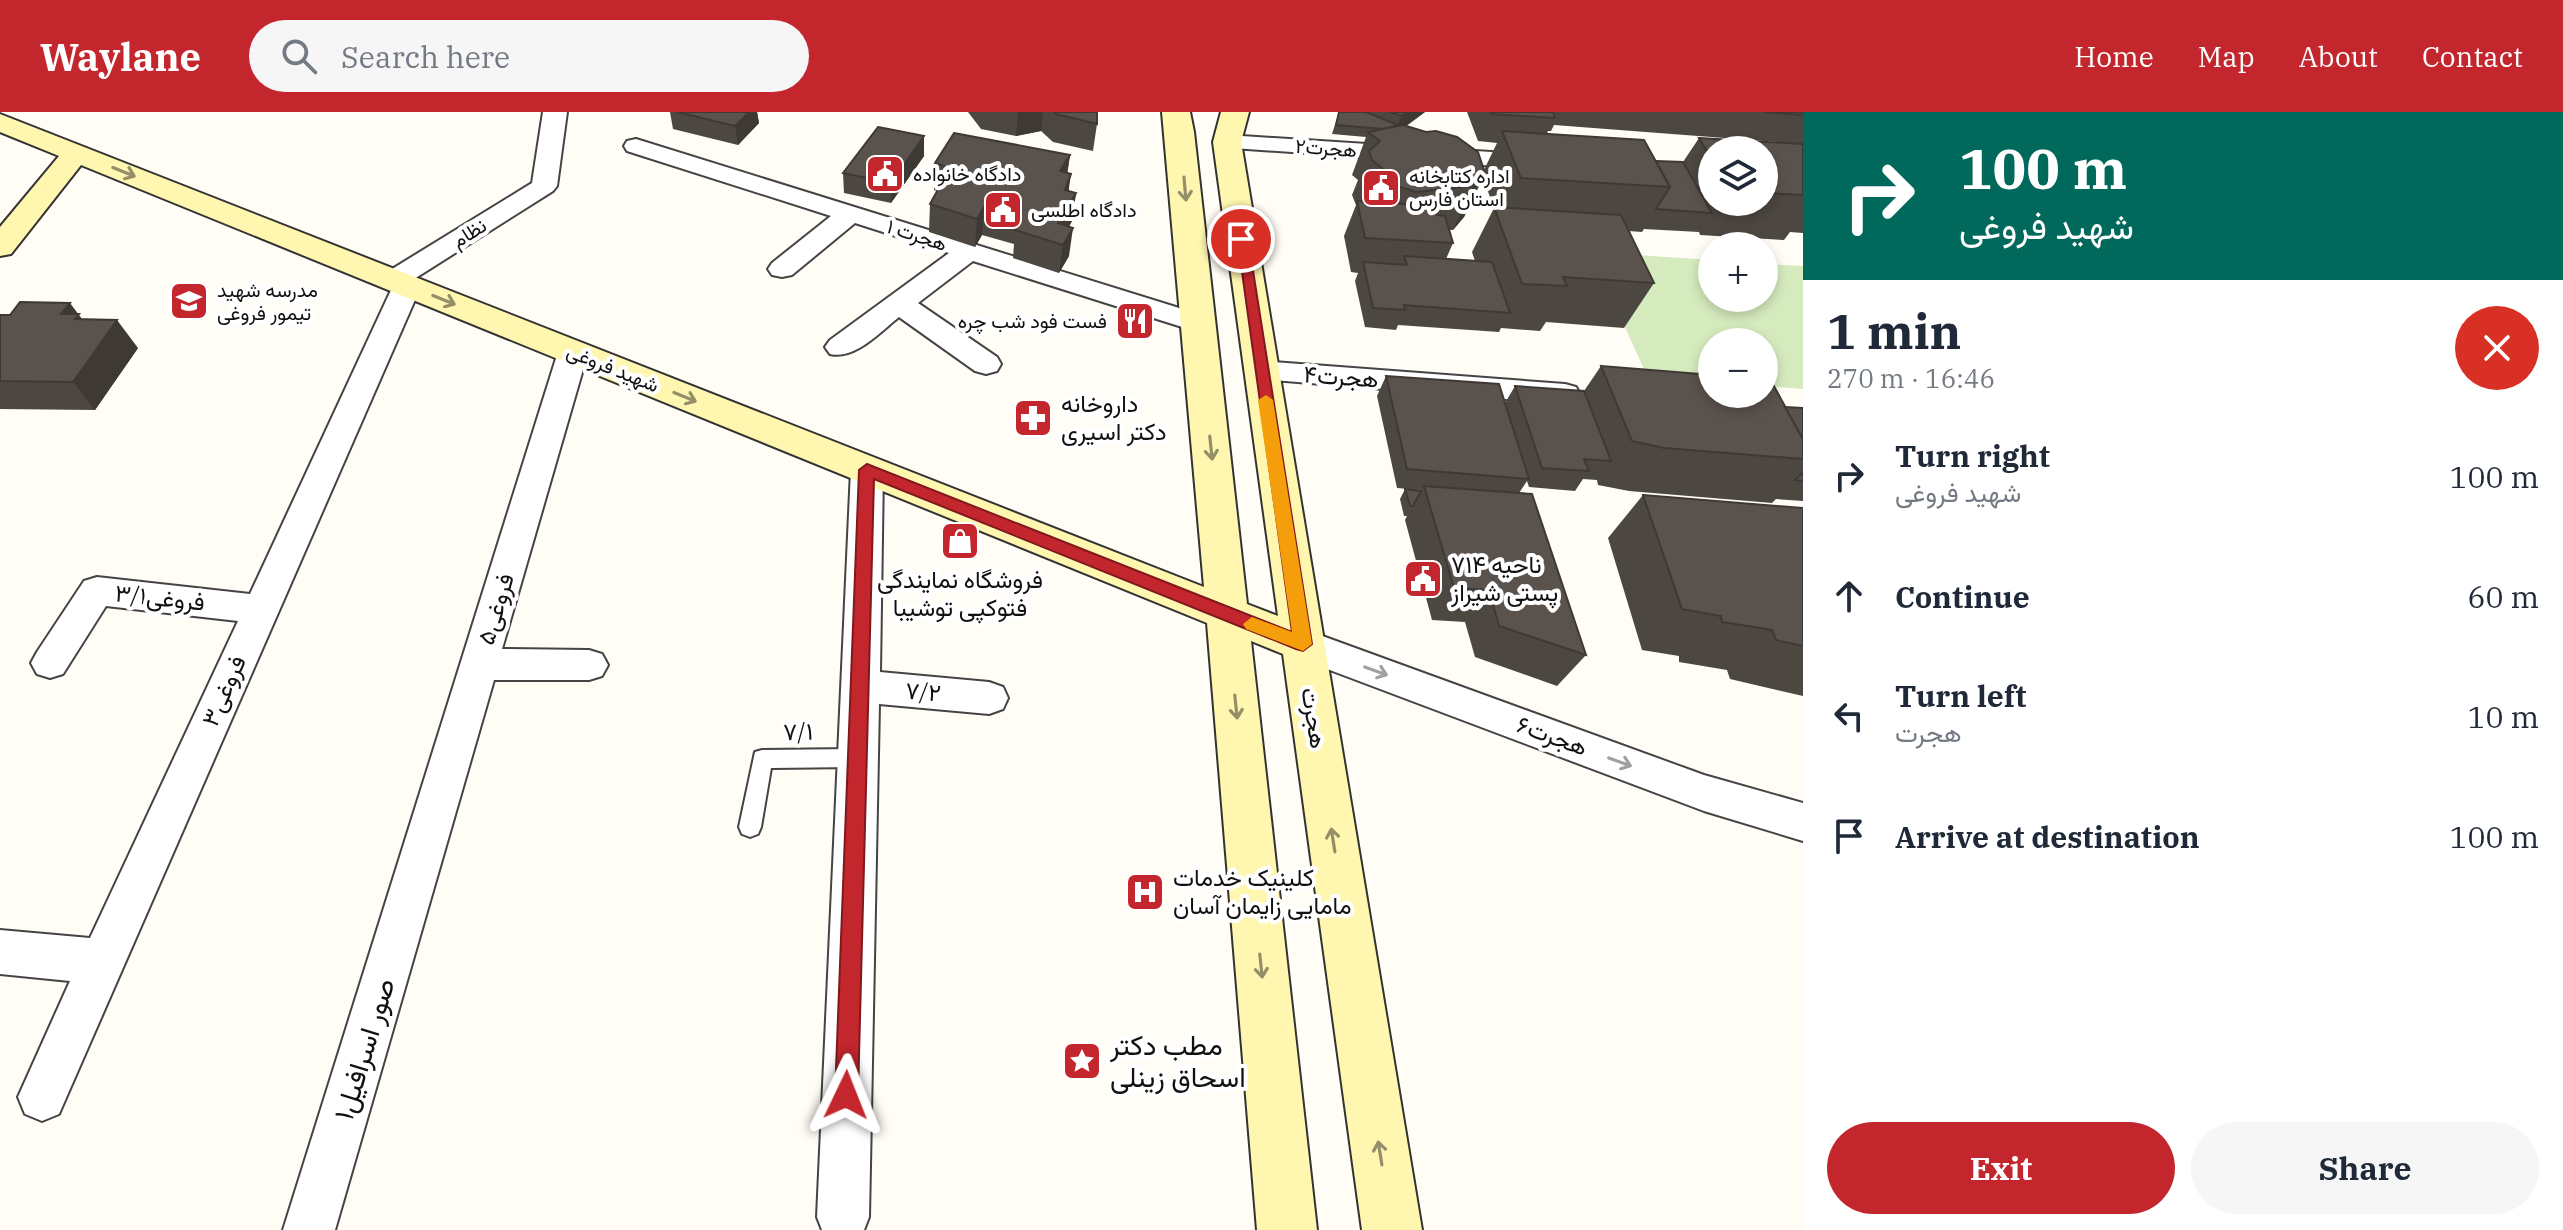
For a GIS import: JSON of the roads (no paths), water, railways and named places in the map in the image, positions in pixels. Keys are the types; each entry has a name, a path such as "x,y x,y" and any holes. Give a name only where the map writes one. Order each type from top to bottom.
{"main road":[{"path":"1176,112 1287,1230"},
{"name":"شهید فروغی","path":"0,122 1303,644"},
{"name":"هجرت","path":"1231,127 1261,371 1392,1230"},
{"path":"0,247 76,153"}],"street":[{"name":"نظام","path":"400,283 544,186 555,112"},
{"name":"هجرت۲","path":"1231,127 1568,164"},
{"name":"هجرت ۱","path":"636,146 1198,323"},
{"path":"782,269 850,214"},
{"path":"840,347 968,252"},
{"name":"فروغی۳","path":"42,1097 261,609 400,283"},
{"path":"900,304 986,364"},
{"name":"فروغی۵","path":"420,867 573,352"},
{"name":"هجرت۴","path":"1261,371 1596,397"},
{"path":"843,1217 867,470"},
{"name":"فروغی۳/۱","path":"50,663 97,591 261,609"},
{"name":"هجرت۶","path":"1303,644 1704,793 1803,822"},
{"path":"480,664 589,665"},
{"name":"۷/۲","path":"858,686 989,698"},
{"name":"۱صور اسرافیل","path":"309,1230 420,867"},
{"path":"0,952 103,962"}],"lane":[{"name":"۷/۱","path":"750,827 762,759 856,758"}],"place":[{"name":"دادگاه خانواده","path":"885,174"},
{"name":"اداره کتابخانه استان فارس","path":"1381,188"},
{"name":"دادگاه اطلسی","path":"1003,210"},
{"name":"مدرسه شهید تیمور فروغی","path":"189,301"},
{"name":"فست فود شب چره","path":"1135,321"},
{"name":"داروخانه دکتر اسیری","path":"1033,418"},
{"name":"فروشگاه نمایندگی فتوکپی توشیبا","path":"960,541"},
{"name":"ناحیه ۷۱۴ پستی شیراز","path":"1423,579"},
{"name":"کلینیک خدمات مامایی زایمان آسان","path":"1145,892"},
{"name":"مطب دکتر اسحاق زینلی","path":"1082,1061"}]}
